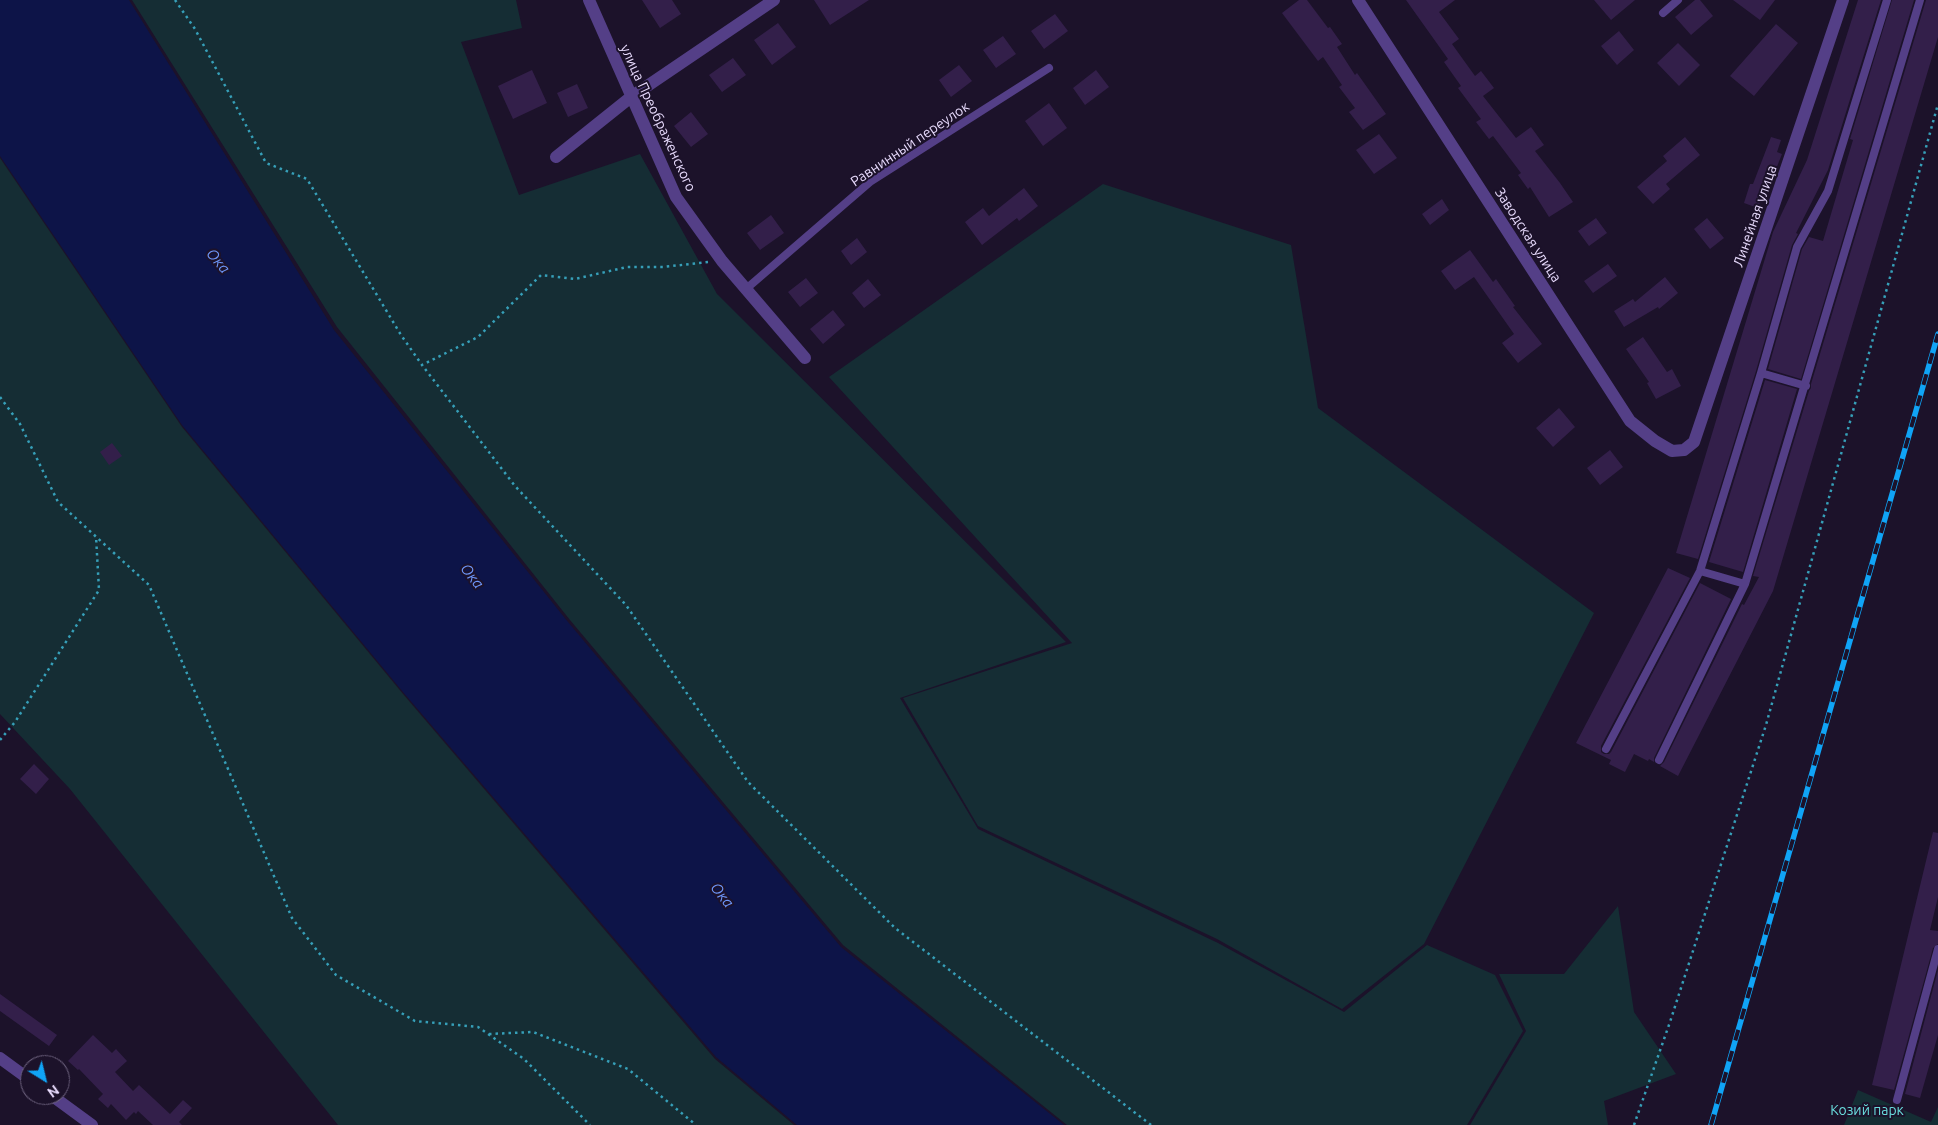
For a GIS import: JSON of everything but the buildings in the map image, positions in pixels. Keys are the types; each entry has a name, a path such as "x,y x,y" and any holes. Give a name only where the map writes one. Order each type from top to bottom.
{"street":[{"name":"улица Преображенского","path":"589,0 676,197 722,261 805,358"},
{"path":"556,157 631,97 774,0"},
{"name":"Заводская улица","path":"1358,0 1630,421 1655,441 1672,451 1684,450 1694,442"},
{"name":"Линейная улица","path":"1694,442 1843,0"},
{"path":"0,1058 20,1073"},
{"path":"65,1105 92,1125"}],"lane":[{"path":"1663,13 1678,0"},
{"path":"1606,749 1700,571 1761,373 1797,247 1828,191 1887,0"},
{"path":"1658,760 1746,584 1920,0"},
{"name":"Равнинный переулок","path":"746,289 870,182 1049,68"},
{"path":"1761,373 1806,386"},
{"path":"1700,571 1746,584"},
{"path":"1897,1100 1938,949"}],"path":[{"path":"175,0 195,30 266,163 307,179 401,335 422,365 515,486 626,605 748,782 895,928 1151,1125"},
{"path":"1634,1125 1670,1022 1766,725 1938,104"},
{"path":"422,365 478,337 541,275 576,279 628,267 662,267 722,261"},
{"path":"0,397 20,424 58,502 149,585 292,918 336,975 415,1020 478,1027 524,1059 590,1125"},
{"path":"0,740 15,722 99,590 96,536"},
{"path":"487,1034 533,1032 628,1069 696,1125"}],"green space":[{"path":"132,0 516,0 522,28 461,42 519,195 640,154 717,294 1066,642 900,698 978,829 1218,943 1344,1012 1427,945 1495,975 1523,1031 1467,1125 1067,1125 843,945 570,620 337,327"},
{"path":"0,158 182,427 403,694 715,1059 794,1125 338,1125 70,789 0,714"},
{"path":"1103,184 1291,245 1318,408 1594,613 1424,944 1342,1009 1217,939 978,826 903,698 1072,643 829,377"},
{"path":"1618,906 1634,1012 1676,1074 1604,1101 1608,1125 1470,1125 1526,1031 1499,974 1564,974"},
{"name":"Козий парк","path":"1858,1090 1931,1122 1938,1107 1938,1125 1844,1125"}],"water":[{"name":"Ока","path":"0,0 129,0 334,330 568,622 841,947 1064,1125 797,1125 716,1057 403,692 182,425 0,156"}],"railway":[{"path":"1711,1125 1938,334"}]}
